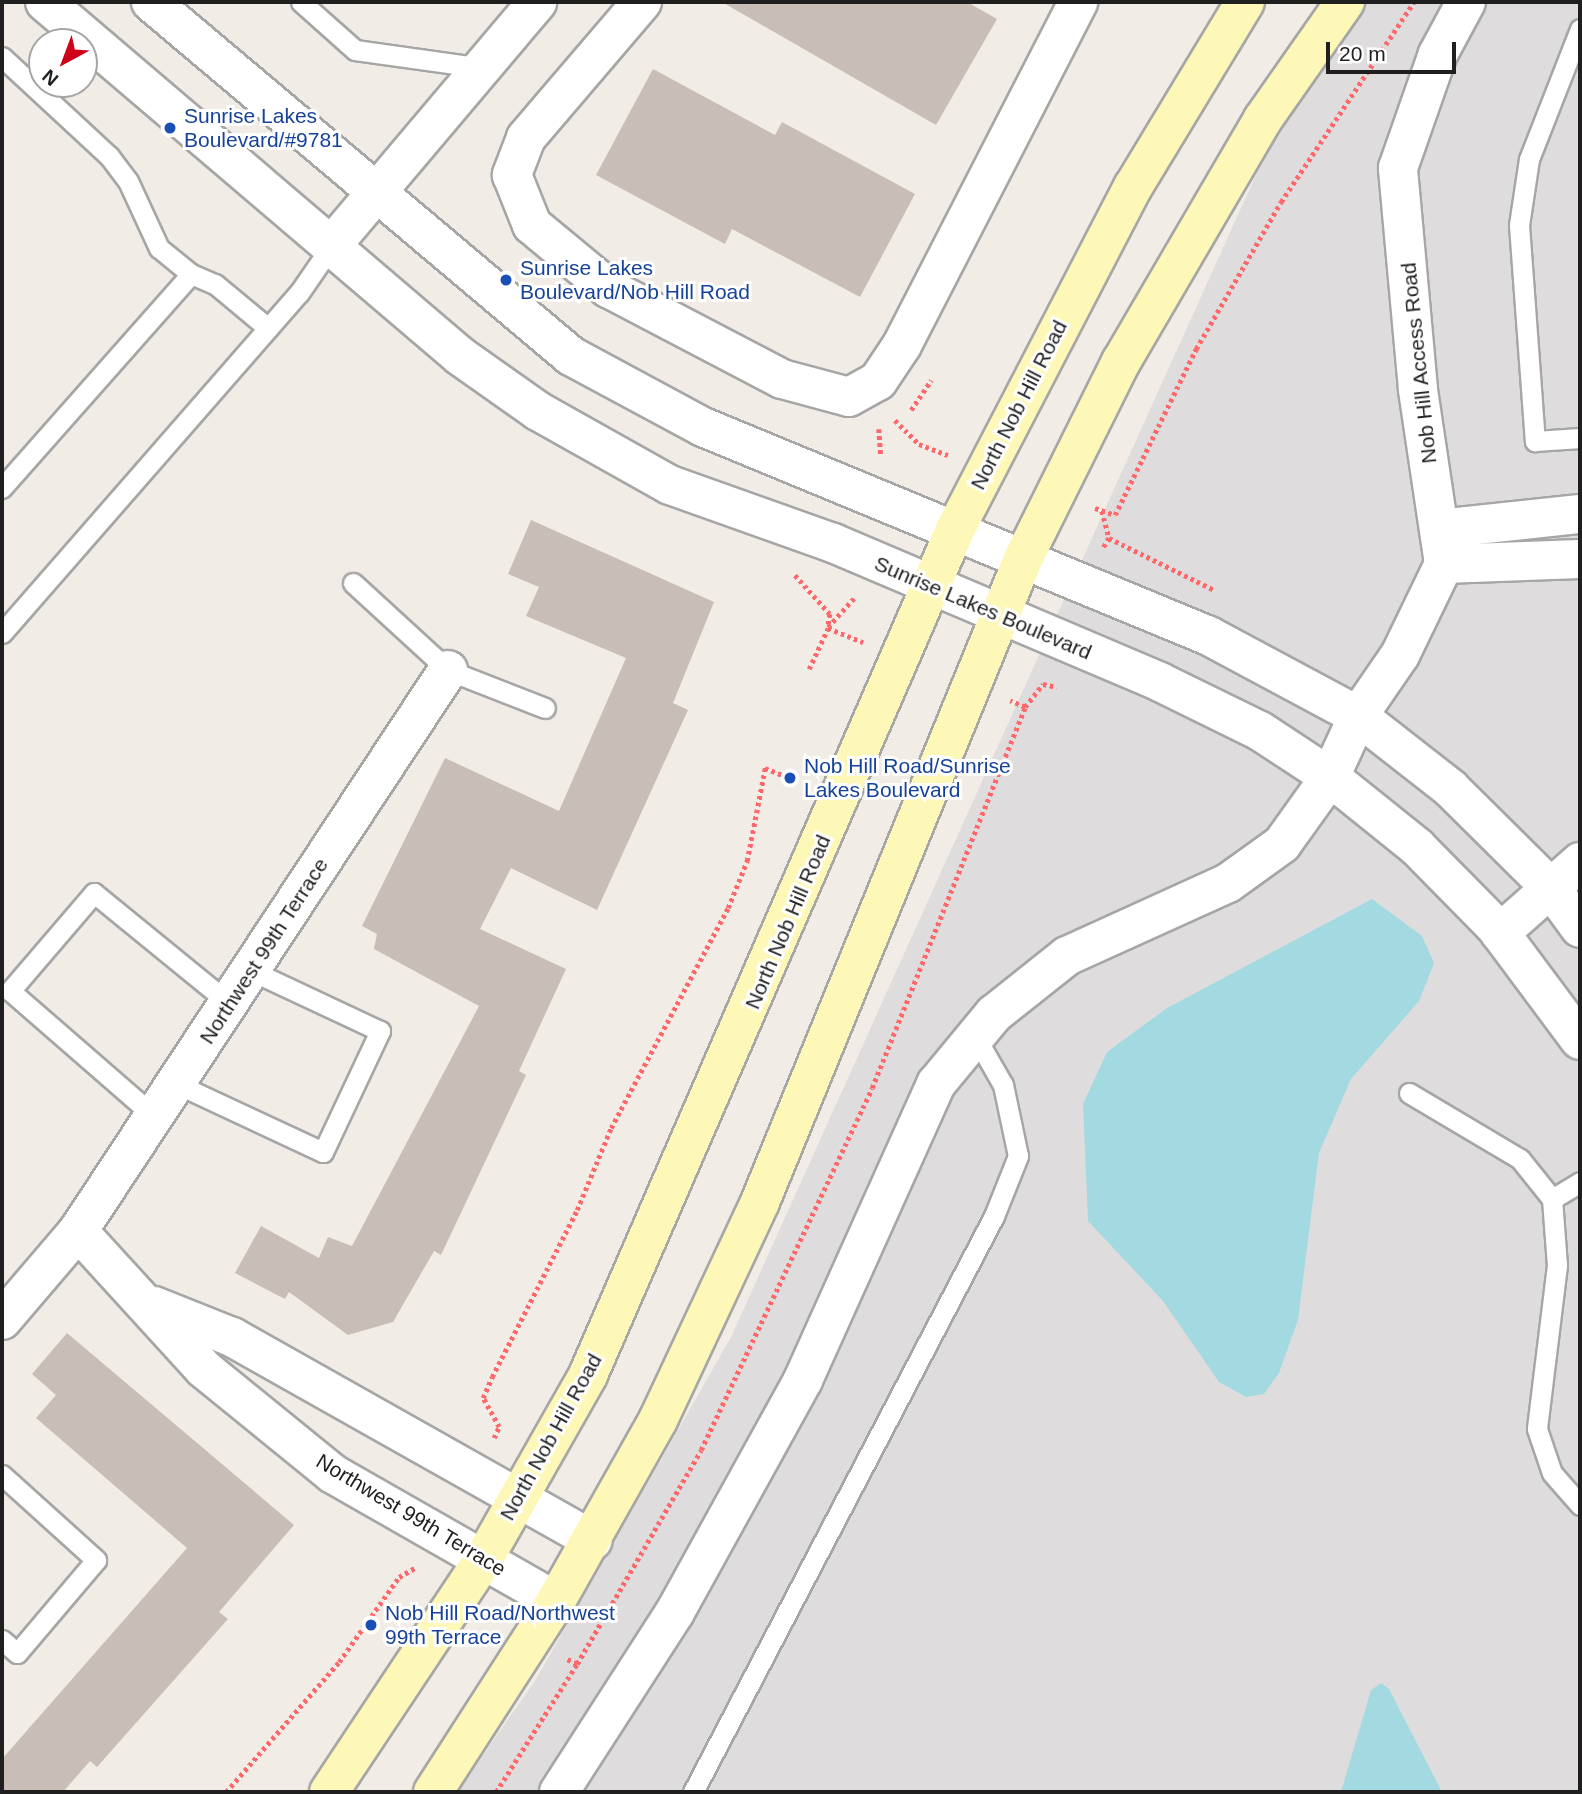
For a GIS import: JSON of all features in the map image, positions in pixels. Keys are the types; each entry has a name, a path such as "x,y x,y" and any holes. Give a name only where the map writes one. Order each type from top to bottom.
{"main road":[{"name":"North Nob Hill Road","path":"329,1792 483,1560 587,1375 680,1174 956,528 1132,187 1245,2"},
{"path":"433,1792 593,1540 658,1420 760,1202 998,616 1024,557 1121,362 1263,119 1345,2"}],"street":[{"name":"Sunrise Lakes Boulevard","path":"45,2 460,356 538,411 670,485 833,543 931,588 1160,682 1260,731 1330,777 1417,847 1500,933 1580,1040"},
{"path":"151,2 376,196 572,356 703,427 956,528 1209,636 1358,716 1450,788 1551,888 1580,928"},
{"path":"331,245 376,196 537,2"},
{"path":"642,2 526,138 512,175 532,225 608,288 782,379 849,397 878,381 902,345 1079,2"},
{"name":"Nob Hill Access Road","path":"1441,546 1418,389 1398,167 1438,54 1466,2"},
{"path":"1441,546 1580,514"},
{"path":"1441,546 1580,559"},
{"path":"559,1792 675,1612 790,1404 936,1084 975,1036 1067,956 1228,883 1282,844 1330,777 1358,716 1400,655 1441,546"},
{"name":"Northwest 99th Terrace","path":"2,1320 78,1231 252,971 448,670"},
{"path":"1500,933 1580,862"},
{"name":"Northwest 99th Terrace","path":"78,1231 152,1306 204,1369 333,1474 556,1601"},
{"name":"Northwest 99th Terrace","path":"152,1306 232,1337 593,1540"}],"lane":[{"path":"301,2 355,50 484,68"},
{"path":"1580,29 1530,159 1519,225 1535,441 1580,438"},
{"path":"2,57 102,148 128,181 159,248 191,274 215,284 268,328"},
{"path":"2,634 268,328 331,245"},
{"path":"2,488 191,274"},
{"path":"353,583 448,670 545,708"},
{"path":"154,1116 10,991 94,892 230,1004"},
{"path":"177,1084 323,1152 380,1031 252,971"},
{"path":"693,1792 994,1216 1018,1156 1003,1085 975,1036"},
{"path":"1409,1093 1520,1159 1552,1199 1557,1265 1537,1429 1552,1473 1580,1506"},
{"path":"1552,1199 1580,1182"},
{"path":"2,1475 96,1560 17,1653 2,1640"}],"path":[{"path":"1115,515 1196,349 1281,202 1415,2"},
{"path":"1109,538 1222,594"},
{"path":"783,567 830,614 828,628"},
{"path":"1025,707 1043,684 1071,691"},
{"path":"478,1475 499,1427 483,1398 492,1377 577,1210 611,1128 728,908 747,861 765,768 789,778"},
{"path":"226,1792 339,1662 399,1577 420,1565 443,1536"}],"shaded area":[{"path":"1366,2 1580,2 1580,1792 457,1792 535,1681 731,1337 1288,104"}],"water":[{"path":"1372,899 1422,936 1434,963 1419,1001 1351,1079 1319,1153 1298,1320 1279,1373 1264,1394 1246,1397 1219,1382 1163,1301 1088,1221 1083,1104 1107,1052 1167,1008"},
{"path":"1381,1683 1389,1689 1442,1792 1341,1792 1371,1690"}],"building":[{"path":"722,2 967,2 997,19 936,125"},
{"path":"653,69 775,135 782,122 915,194 860,297 732,229 725,244 596,175"},
{"path":"531,520 714,602 673,703 688,710 597,910 511,868 480,929 566,969 519,1071 526,1075 441,1255 434,1251 393,1322 348,1335 289,1292 285,1299 235,1273 261,1226 319,1258 328,1237 352,1246 479,1006 374,949 377,934 362,926 445,758 559,811 626,658 526,616 539,587 508,574"},
{"path":"67,1333 294,1525 219,1612 228,1619 97,1767 90,1761 63,1792 2,1792 2,1759 187,1548 36,1418 56,1395 32,1374"}],"place":[{"name":"Sunrise Lakes Boulevard/#9781","path":"170,128"},
{"name":"Sunrise Lakes Boulevard/Nob Hill Road","path":"506,280"},
{"name":"Nob Hill Road/Sunrise Lakes Boulevard","path":"790,778"},
{"name":"Nob Hill Road/Northwest 99th Terrace","path":"371,1625"}]}
